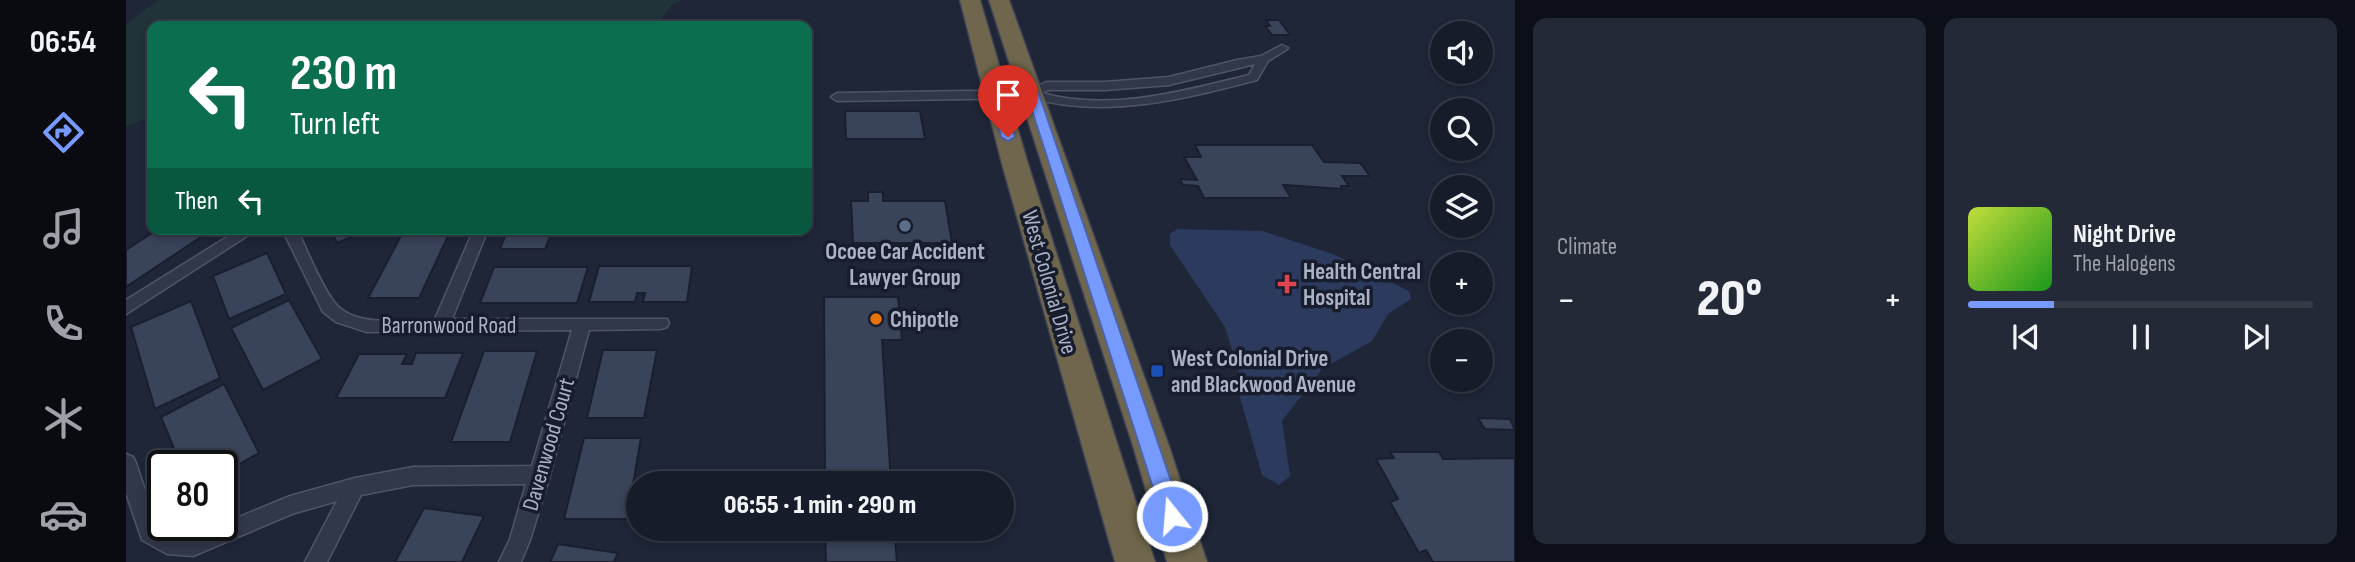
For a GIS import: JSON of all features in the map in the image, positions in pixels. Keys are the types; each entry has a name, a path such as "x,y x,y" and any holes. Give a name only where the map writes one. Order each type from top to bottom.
{"highway":[{"name":"West Colonial Drive","path":"970,0 1082,391 1135,562"},
{"name":"West Colonial Drive","path":"999,0 1151,446 1187,562"}],"street":[{"path":"1032,94 1046,86 1105,86 1169,81 1237,63 1264,59 1282,48"},
{"path":"837,97 1032,94 1051,102 1104,102 1186,95 1253,77 1264,59"},
{"path":"126,308 242,235"},
{"name":"Barronwood Road","path":"292,235 329,308 342,318 366,326 661,323"},
{"path":"441,325 478,235"},
{"name":"Davenwood Court","path":"510,562 520,540 540,475 582,324"},
{"path":"126,463 149,533 167,544 193,546 290,505 355,487 413,476 540,475"},
{"path":"316,562 355,487"}],"shaded area":[{"path":"157,0 681,0 672,5 660,21 147,21 147,119 126,126 126,25"}],"water":[{"path":"1177,229 1262,231 1333,254 1409,291 1411,299 1388,314 1372,341 1322,369 1282,421 1290,476 1279,485 1262,475 1240,397 1242,382 1225,327 1170,245 1170,234"}],"building":[{"path":"1266,20 1279,20 1290,35 1272,35 1265,26 1270,26"},
{"path":"845,111 920,111 925,139 846,139"},
{"path":"1195,145 1312,145 1324,162 1360,163 1370,176 1342,176 1349,186 1341,186 1342,189 1283,185 1291,198 1204,198 1198,186 1183,185 1180,179 1197,180 1184,157 1201,157"},
{"path":"868,192 883,192 883,201 945,201 952,243 853,243 851,201 868,201"},
{"path":"149,235 204,235 126,287 126,250"},
{"path":"333,235 356,235 337,243"},
{"path":"401,235 449,235 419,298 368,298"},
{"path":"506,235 551,235 545,249 500,249"},
{"path":"267,253 286,294 229,319 213,276"},
{"path":"599,266 692,266 687,302 643,302 645,293 637,293 635,302 589,302"},
{"path":"494,267 588,267 577,303 480,303"},
{"path":"824,297 898,297 902,340 882,340 890,471 825,471"},
{"path":"289,300 322,359 263,390 231,328"},
{"path":"191,301 220,378 155,409 131,327"},
{"path":"603,350 657,350 644,418 587,418"},
{"path":"484,351 537,351 510,442 451,442"},
{"path":"416,353 463,353 445,398 336,398 359,354 407,354 402,364 412,364"},
{"path":"224,384 259,453 238,465 238,450 174,450 161,417"},
{"path":"1478,418 1510,419 1515,430 1485,429"},
{"path":"584,438 641,438 635,471 626,471 626,519 564,519"},
{"path":"1390,452 1439,452 1443,459 1515,458 1515,562 1433,562 1426,550 1419,553 1390,502 1398,499 1376,459 1394,458"},
{"path":"424,508 484,516 462,562 395,562"},
{"path":"825,541 895,541 897,562 826,562"},
{"path":"558,544 618,553 614,562 550,562"}],"place":[{"name":"Ocoee Car Accident Lawyer Group","path":"905,226"},
{"name":"Health Central Hospital","path":"1287,284"},
{"name":"Chipotle","path":"876,319"},
{"name":"West Colonial Drive and Blackwood Avenue","path":"1157,371"}],"route":[{"path":"1008,137 996,94 1032,94 1151,446 1172,516"}]}
